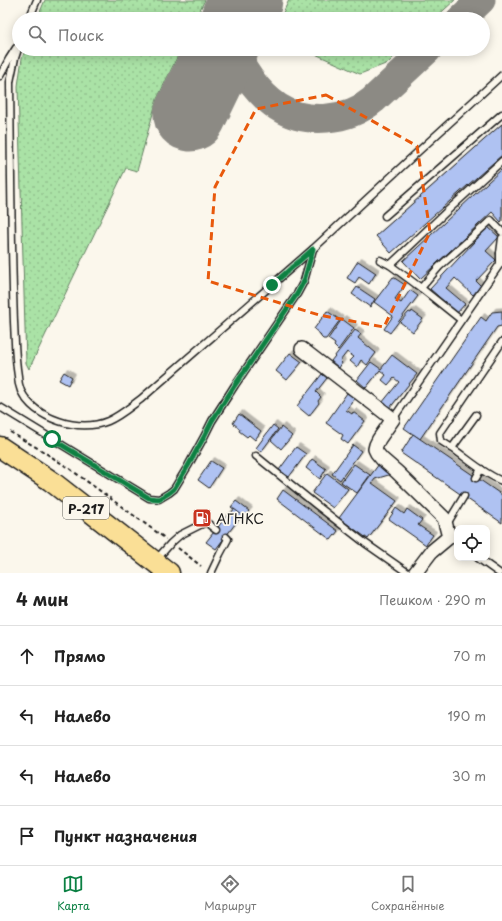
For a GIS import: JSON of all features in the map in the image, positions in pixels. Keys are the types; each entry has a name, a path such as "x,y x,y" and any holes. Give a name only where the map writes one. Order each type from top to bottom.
{"main road":[{"name":"Р-217","path":"5,439 52,481 158,569"},
{"name":"Р-217","path":"0,461 158,569"}],"street":[{"path":"302,349 392,419 376,445 375,449 377,453 382,460 398,472 444,518 449,534 431,552 415,573"}],"lane":[{"path":"32,12 37,0"},
{"path":"0,76 12,55"},
{"path":"16,56 10,82 13,303 16,363 20,389 27,401 40,412 54,419 72,425 88,426 107,421 123,413 141,399 313,249 502,75"},
{"path":"385,216 502,114"},
{"path":"390,265 502,162"},
{"path":"421,288 439,267 490,220 502,232"},
{"path":"392,419 501,265 502,238"},
{"path":"0,407 149,498 159,499 174,489 212,421 297,294 304,281 313,249"},
{"path":"380,260 390,265 461,320"},
{"path":"502,342 440,433 441,441 496,479 502,481"},
{"path":"452,448 476,415"},
{"path":"256,456 365,543 408,573"},
{"path":"476,478 481,469"},
{"path":"449,534 464,496"},
{"path":"158,569 171,543 180,535 206,522 216,530"},
{"path":"211,573 228,539 226,537"},
{"path":"482,561 498,573"}],"path":[{"path":"5,439 41,450 70,469 166,539"},
{"path":"177,547 201,566"}],"highlighted area":[{"path":"326,95 417,146 430,232 384,327 319,315 208,281 215,187 256,109"}],"green space":[{"path":"45,0 205,0 199,12 40,12"},
{"path":"289,0 455,0 442,12 283,12"},
{"path":"23,56 178,56 157,99 137,171 126,168 29,369 26,363 18,86"},
{"path":"320,56 395,56 388,63 360,74"}],"building":[{"path":"502,124 502,155 391,253 376,236"},
{"path":"502,169 502,221 501,222 492,212 420,279 403,261"},
{"path":"488,227 499,237 486,251 496,260 476,281 481,286 473,295 455,278 446,288 465,304 457,313 430,289"},
{"path":"358,261 376,273 369,284 359,277 355,283 347,278"},
{"path":"393,277 405,285 395,299 401,303 410,290 418,296 390,333 384,329 393,316 374,302"},
{"path":"357,287 375,299 370,307 352,294"},
{"path":"327,311 340,320 326,339 323,339 314,329"},
{"path":"412,311 423,319 413,332 400,322 409,312 411,313"},
{"path":"502,311 502,326 497,327 420,439 404,428 481,317 486,321 492,312"},
{"path":"342,319 354,328 338,350 334,346 335,344 328,339"},
{"path":"355,330 361,334 358,338 376,353 367,365 361,360 357,367 350,361 354,357 347,352 340,361 342,363 339,368 331,361"},
{"path":"290,353 302,362 287,380 276,371"},
{"path":"392,355 417,374 389,409 382,403 399,382 394,378 388,385 382,380 386,375 380,370 366,388 357,380 371,362 381,369"},
{"path":"64,372 72,377 68,385 59,380"},
{"path":"322,374 327,378 316,392 321,397 318,401 319,403 309,416 297,406"},
{"path":"347,393 355,398 346,410 352,414 353,412 365,421 348,444 341,439 343,435 326,423"},
{"path":"239,414 261,431 255,440 249,435 247,437 239,431 240,429 233,423"},
{"path":"273,425 278,429 261,452 256,448"},
{"path":"281,427 292,436 281,449 271,440"},
{"path":"413,434 502,495 502,523 401,453"},
{"path":"353,445 361,451 340,480 332,474"},
{"path":"296,447 306,454 289,477 279,470"},
{"path":"312,459 326,469 320,479 306,468"},
{"path":"211,461 222,468 209,488 198,480"},
{"path":"354,464 370,475 357,493 341,482"},
{"path":"379,464 392,474 375,479 372,483 397,501 368,539 339,518"},
{"path":"327,473 348,489 333,508 312,493"},
{"path":"283,490 338,531 331,540 277,499"},
{"path":"236,501 249,511 244,517 231,507"},
{"path":"396,508 404,514 407,509 422,520 418,525 433,535 426,545 389,519"},
{"path":"234,509 242,515 216,549 206,542 229,513 231,514"}],"taxiway":[{"path":"468,12 481,0"},
{"path":"241,12 242,8"},
{"path":"236,56 245,72 256,87 270,101 289,113 314,118 339,116 363,107 373,100 420,56"}],"runway":[{"path":"240,12 246,0"},
{"path":"190,115 219,56"}],"place":[{"name":"АГНКС","path":"202,518"}],"route":[{"path":"52,439 149,498 159,499 169,493 174,489 212,421 235,385 297,294 304,281 313,249 272,285"}]}
